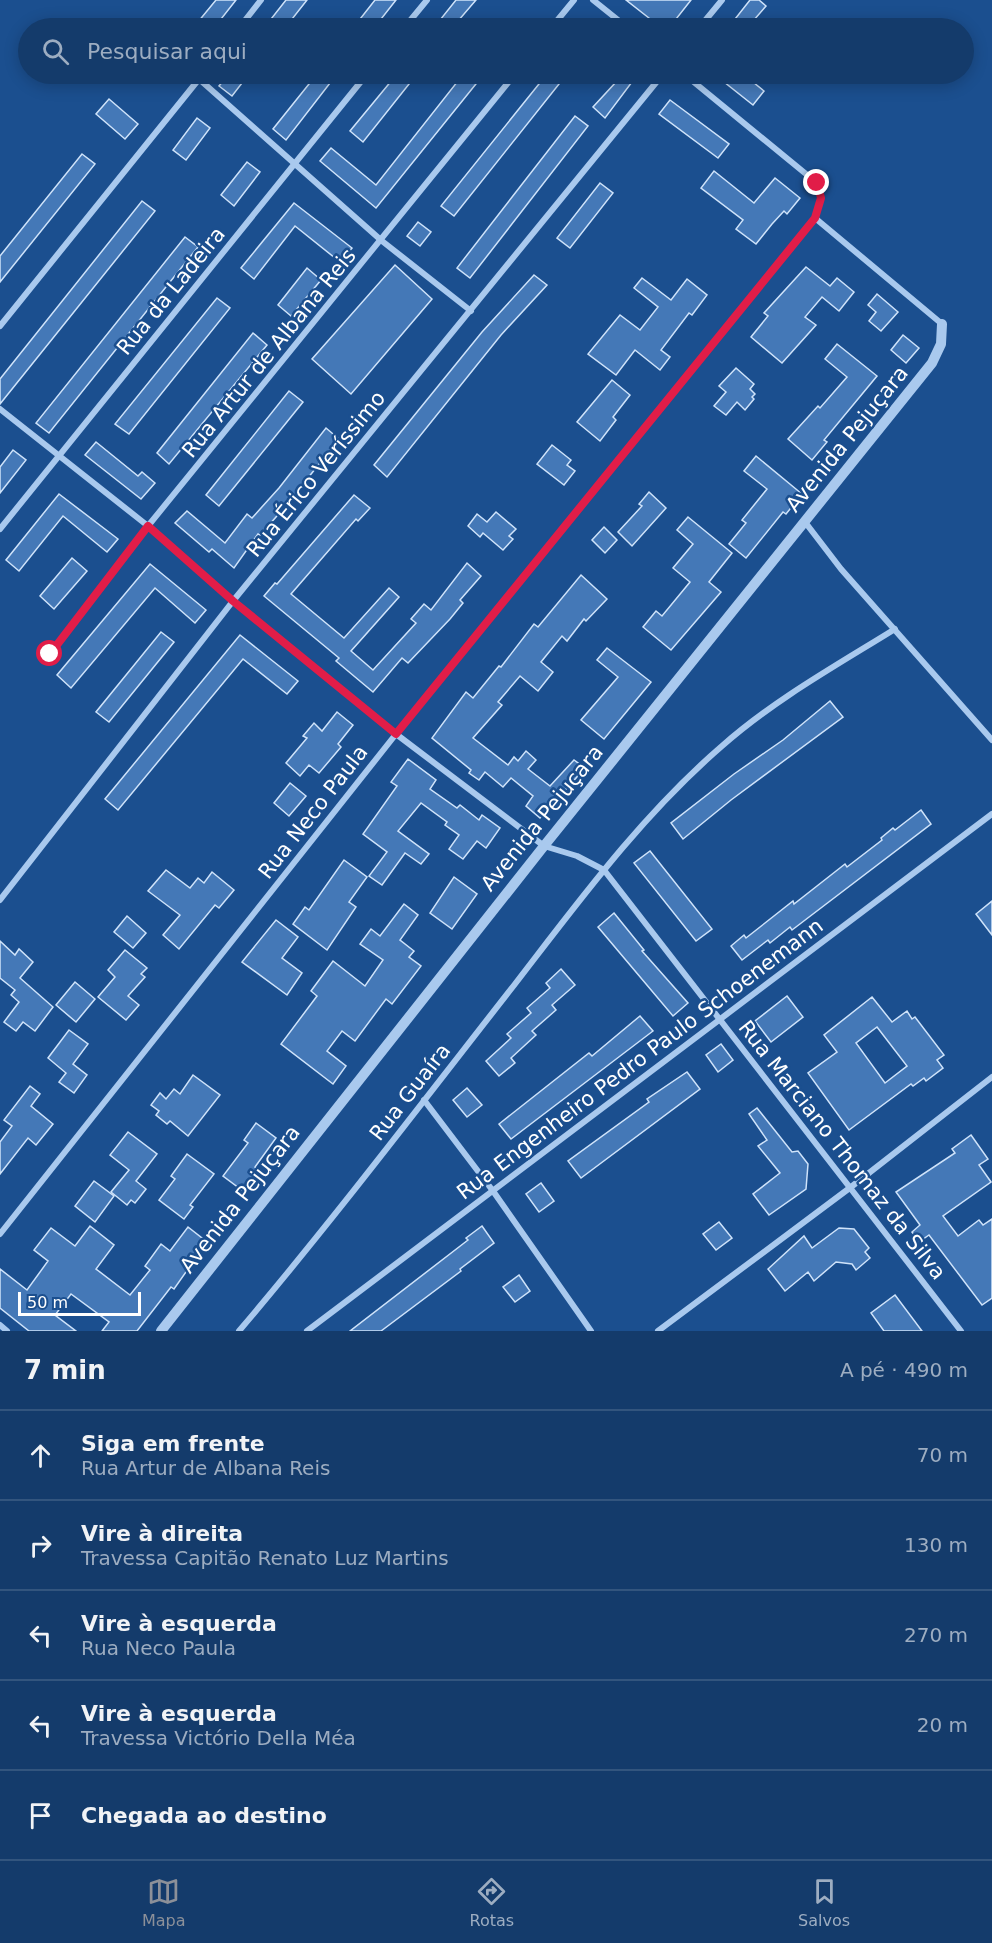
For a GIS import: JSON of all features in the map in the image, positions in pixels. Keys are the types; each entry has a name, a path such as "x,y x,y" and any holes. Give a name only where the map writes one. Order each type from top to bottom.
{"street":[{"path":"246,18 261,0"},
{"path":"412,18 427,0"},
{"path":"559,18 574,0"},
{"path":"593,0 616,18"},
{"path":"707,18 722,0"},
{"path":"0,326 195,84"},
{"path":"209,84 293,165 382,241 471,311"},
{"name":"Rua da Ladeira","path":"0,529 359,84"},
{"name":"Rua Artur de Albana Reis","path":"50,654 148,526 382,241 507,84"},
{"name":"Rua Érico Veríssimo","path":"0,900 233,601 655,84"},
{"path":"696,84 817,183 821,198 815,218 942,324"},
{"name":"Rua Neco Paula","path":"0,1234 396,734 815,218"},
{"name":"Avenida Pejuçara","path":"160,1331 544,846 932,363 941,344 942,324"},
{"path":"0,409 60,454 148,526 233,601 396,734 544,846"},
{"path":"805,522 842,569 992,740"},
{"name":"Rua Guaíra","path":"240,1331 297,1263 604,870 664,801 723,745 802,687 896,629"},
{"name":"Rua Engenheiro Pedro Paulo Schoenemann","path":"307,1331 992,814"},
{"name":"Rua Marciano Thomaz da Silva","path":"544,846 577,856 604,870 961,1331"},
{"path":"658,1331 851,1187 992,1077"},
{"path":"424,1100 493,1191 591,1331"},
{"path":"0,1325 8,1331"}],"building":[{"path":"216,0 236,0 222,18 201,18"},
{"path":"286,0 307,0 293,18 272,18"},
{"path":"375,0 396,0 382,18 361,18"},
{"path":"456,0 476,0 461,18 442,18"},
{"path":"626,0 691,0 677,18 649,18"},
{"path":"750,0 759,0 766,6 756,18 736,18"},
{"path":"221,84 241,84 232,96 219,86"},
{"path":"309,84 329,84 286,140 273,129"},
{"path":"389,84 409,84 363,142 350,131"},
{"path":"456,84 476,84 376,208 320,161 331,148 376,185"},
{"path":"539,84 559,84 454,216 441,206"},
{"path":"614,84 630,84 605,118 593,107"},
{"path":"727,84 755,84 764,91 753,105"},
{"path":"109,99 138,124 125,139 96,114"},
{"path":"670,100 729,144 718,158 659,114"},
{"path":"575,116 588,126 470,278 457,268"},
{"path":"197,118 210,128 186,160 173,150"},
{"path":"82,154 95,164 0,282 0,256"},
{"path":"247,162 260,172 234,206 221,195"},
{"path":"714,171 754,203 775,178 800,198 787,214 784,211 756,244 736,229 743,220 701,188"},
{"path":"600,183 613,193 570,248 557,238"},
{"path":"142,201 155,211 0,404 0,379"},
{"path":"294,203 352,248 340,262 295,226 254,279 241,268"},
{"path":"418,222 431,232 420,246 407,236"},
{"path":"185,237 198,247 49,433 36,423"},
{"path":"395,265 432,299 351,394 312,359"},
{"path":"806,267 830,286 837,278 854,292 839,311 822,297 805,317 816,325 782,363 751,337 768,316 764,313"},
{"path":"307,268 321,280 291,316 278,305"},
{"path":"534,275 547,285 501,335 387,477 374,465 482,332"},
{"path":"642,278 671,300 687,279 707,295 692,315 689,313 661,350 670,357 660,370 635,350 616,375 588,354 620,315 640,330 658,307 634,288"},
{"path":"877,294 898,312 881,331 869,321 876,312 868,305"},
{"path":"217,298 230,308 129,434 115,424"},
{"path":"253,333 267,345 169,464 157,453"},
{"path":"903,335 919,348 906,363 891,350"},
{"path":"837,344 877,376 824,440 827,442 812,460 788,439 818,406 820,408 847,377 825,359"},
{"path":"736,368 754,384 750,389 755,394 752,397 754,399 745,410 737,402 726,415 714,406 726,392 719,386"},
{"path":"612,380 630,395 613,417 616,420 600,441 577,422"},
{"path":"289,391 303,402 219,506 206,495"},
{"path":"326,428 339,439 284,508 260,535 258,534 234,568 212,549 209,552 175,523 187,511 225,543 247,514 252,518 279,488"},
{"path":"96,442 138,476 142,472 155,483 141,499 85,455"},
{"path":"552,445 571,460 567,465 575,471 564,485 537,464"},
{"path":"13,450 26,460 0,493 0,467"},
{"path":"756,456 802,494 786,514 783,512 746,558 729,544 746,523 742,520 767,489 744,471"},
{"path":"649,492 666,508 632,546 618,532 642,506 639,504"},
{"path":"59,494 118,539 107,552 63,516 19,571 6,560"},
{"path":"354,495 370,508 358,521 356,519 291,594 344,638 389,588 399,597 351,651 373,670 416,623 411,619 424,604 431,610 467,563 481,576 460,600 463,603 450,619 408,663 402,658 373,692 336,661 339,658 264,596"},
{"path":"496,512 516,529 509,536 513,539 503,550 483,533 480,537 468,526 477,514 487,522"},
{"path":"688,517 732,553 709,582 721,592 671,650 643,627 656,611 662,616 690,582 673,568 693,544 677,530"},
{"path":"604,527 617,540 605,553 592,540"},
{"path":"72,558 87,571 54,609 40,596"},
{"path":"150,564 206,610 195,623 155,588 71,688 57,675"},
{"path":"581,575 607,599 586,621 584,619 567,641 562,636 541,662 553,672 538,691 520,676 498,702 502,705 473,738 508,765 514,757 518,761 526,751 536,760 528,769 550,786 574,760 585,768 540,818 526,806 533,796 511,778 503,787 485,772 479,780 469,773 471,770 432,738 466,692 473,698 499,666 501,667 534,624 538,627"},
{"path":"161,632 174,642 109,722 96,712"},
{"path":"240,635 298,681 287,694 243,659 118,810 105,799"},
{"path":"607,648 651,682 604,739 581,720 618,677 597,660"},
{"path":"830,701 843,717 731,800 683,839 671,823 734,774 783,740"},
{"path":"337,712 353,725 338,744 341,747 319,773 309,765 300,776 286,763 307,738 303,736 314,723 322,731"},
{"path":"408,759 436,780 430,789 457,808 460,805 479,820 482,815 500,828 486,848 477,841 463,859 449,849 459,835 445,825 447,822 421,803 398,831 429,854 421,864 405,853 382,885 369,876 387,852 363,834 397,786 391,782"},
{"path":"290,783 306,796 289,816 274,803"},
{"path":"921,810 931,824 792,930 790,927 770,943 768,940 742,960 731,946 744,935 746,938 793,901 794,904 845,864 847,867 882,840 881,838 893,828 895,830"},
{"path":"650,851 712,929 696,941 634,863"},
{"path":"344,860 367,877 349,902 356,907 327,950 293,924 305,907 309,910"},
{"path":"166,870 190,888 198,878 204,883 212,872 234,890 219,908 215,905 179,949 163,935 180,915 148,891"},
{"path":"454,877 477,894 452,929 430,913"},
{"path":"992,901 992,935 976,914"},
{"path":"404,904 418,915 400,940 414,951 409,957 421,966 392,1004 386,999 355,1041 342,1031 327,1051 346,1066 333,1084 281,1044 317,996 311,991 333,961 365,986 383,960 360,944 371,929 380,936"},
{"path":"614,913 644,950 642,951 688,1003 673,1016 598,927"},
{"path":"127,916 146,933 133,948 114,932"},
{"path":"276,920 298,937 282,958 302,973 287,995 242,962"},
{"path":"0,941 15,955 19,949 33,962 20,978 53,1007 35,1031 23,1022 16,1031 4,1022 19,1002 11,995 15,990 0,978"},
{"path":"125,950 147,968 141,974 145,977 128,996 139,1005 126,1020 98,997 115,977 108,970"},
{"path":"561,969 575,985 552,1005 556,1010 532,1031 536,1035 511,1058 515,1063 499,1076 486,1061 511,1038 507,1034 531,1013 527,1008 550,988 546,983"},
{"path":"75,982 95,999 76,1022 56,1005"},
{"path":"787,996 803,1017 771,1042 755,1021"},
{"path":"872,997 892,1022 907,1011 912,1019 915,1017 944,1055 937,1060 943,1068 926,1081 924,1078 913,1086 911,1084 849,1130 808,1073 837,1052 824,1035","holes":["877,1027 907,1066 885,1083 856,1043"]},
{"path":"640,1016 653,1031 511,1139 499,1124 589,1053 592,1056"},
{"path":"69,1030 88,1044 73,1064 87,1075 74,1093 59,1082 66,1073 48,1058"},
{"path":"721,1044 733,1060 718,1072 706,1055"},
{"path":"687,1072 700,1089 581,1178 568,1161 649,1102 647,1099"},
{"path":"193,1075 220,1095 188,1136 170,1121 167,1124 156,1115 159,1111 151,1105 160,1093 166,1099 174,1089 180,1094"},
{"path":"30,1086 40,1094 31,1106 53,1124 36,1145 28,1138 0,1174 0,1142 12,1126 4,1120"},
{"path":"467,1088 482,1105 467,1117 453,1100"},
{"path":"757,1108 792,1152 798,1151 808,1164 806,1189 769,1215 753,1194 780,1173 758,1146 767,1140 749,1114"},
{"path":"256,1123 276,1138 255,1167 259,1170 243,1191 223,1176 248,1143 244,1140"},
{"path":"128,1132 157,1154 136,1181 146,1189 135,1203 131,1200 127,1205 111,1192 129,1170 110,1155"},
{"path":"971,1135 988,1159 979,1165 991,1182 943,1216 958,1236 979,1220 983,1225 992,1219 992,1298 982,1305 929,1235 919,1242 912,1232 920,1225 896,1192 955,1153 952,1149"},
{"path":"187,1154 214,1174 190,1205 193,1207 184,1219 159,1200 175,1179 171,1176"},
{"path":"94,1181 114,1196 95,1222 75,1206"},
{"path":"541,1183 554,1201 539,1212 526,1194"},
{"path":"719,1222 732,1238 716,1250 703,1234"},
{"path":"90,1226 114,1245 96,1269 130,1295 150,1270 145,1266 161,1244 170,1251 188,1227 207,1242 174,1289 171,1287 137,1331 102,1331 109,1322 71,1294 55,1315 76,1331 29,1331 0,1308 0,1269 27,1290 48,1261 34,1250 51,1228 75,1246"},
{"path":"482,1226 494,1243 460,1269 461,1271 381,1331 350,1331 468,1240 466,1238"},
{"path":"839,1228 854,1229 869,1248 865,1252 870,1258 856,1270 852,1264 836,1262 814,1281 808,1272 785,1291 768,1269 804,1236 812,1248"},
{"path":"519,1275 530,1291 515,1302 503,1287"},
{"path":"895,1295 922,1331 884,1331 871,1313"}],"route":[{"path":"50,654 148,526 233,601 396,734 815,218 821,198 817,183"}]}
